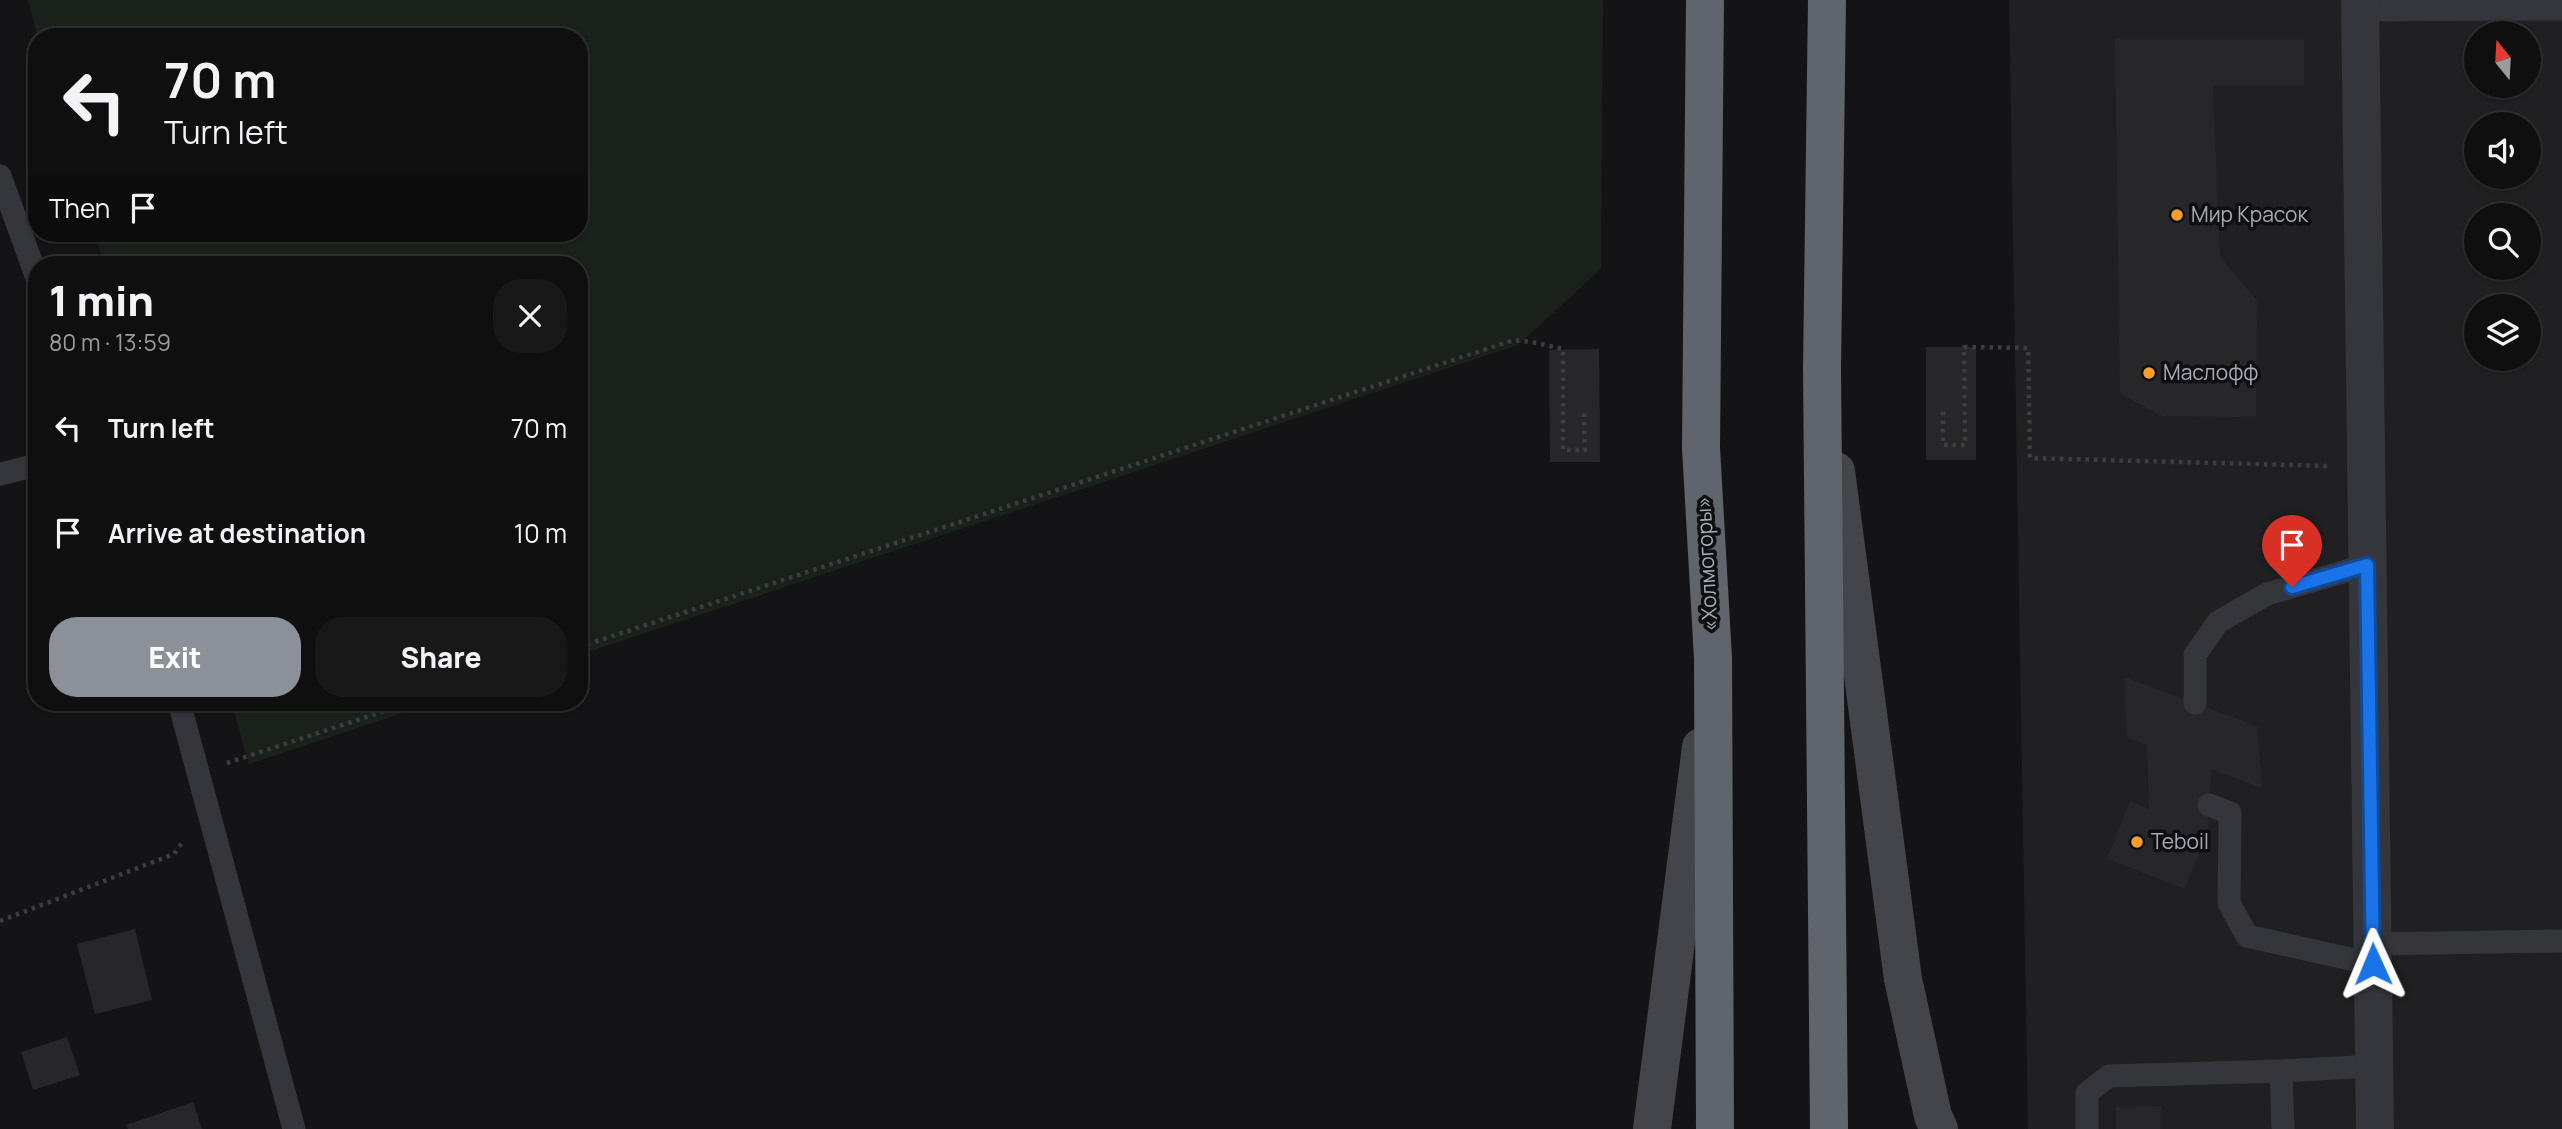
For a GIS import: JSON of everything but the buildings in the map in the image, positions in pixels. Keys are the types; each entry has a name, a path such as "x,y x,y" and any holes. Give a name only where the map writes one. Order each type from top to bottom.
{"highway":[{"name":"«Холмогоры»","path":"1706,0 1701,448 1713,658 1715,1129"},
{"path":"1827,0 1822,369 1829,1129"}],"main road":[{"path":"1822,369 1903,979 1938,1129"},
{"path":"1652,1129 1713,658"}],"street":[{"path":"2360,5 2375,1129"}],"lane":[{"path":"2360,5 2562,9"},
{"path":"0,176 29,256"},
{"path":"0,474 28,467"},
{"path":"2194,703 2195,655 2218,622 2267,594 2367,565"},
{"path":"181,711 294,1129"},
{"path":"2209,805 2230,813 2229,903 2247,936 2373,954 2562,940"},
{"path":"2087,1129 2087,1093 2109,1076 2374,1066"},
{"path":"2281,1071 2283,1129"}],"path":[{"path":"588,644 1514,340 1563,349 1563,450 1585,450 1584,413"},
{"path":"1942,412 1942,445 1965,445 1964,347 2028,348 2030,458 2366,467"},
{"path":"0,921 174,854 193,829 219,765 384,711"}],"shaded area":[{"path":"28,0 1603,0 1601,269 1518,345 588,652 588,256 102,256 98,242 588,242 588,28 36,28"},
{"path":"2009,0 2562,0 2562,1129 2028,1129"},
{"path":"234,711 409,711 249,764"}],"place":[{"name":"Мир Красок","path":"2177,215"},
{"name":"Маслофф","path":"2149,373"},
{"name":"Teboil","path":"2137,842"}],"route":[{"path":"2292,587 2367,565 2373,964"}]}
